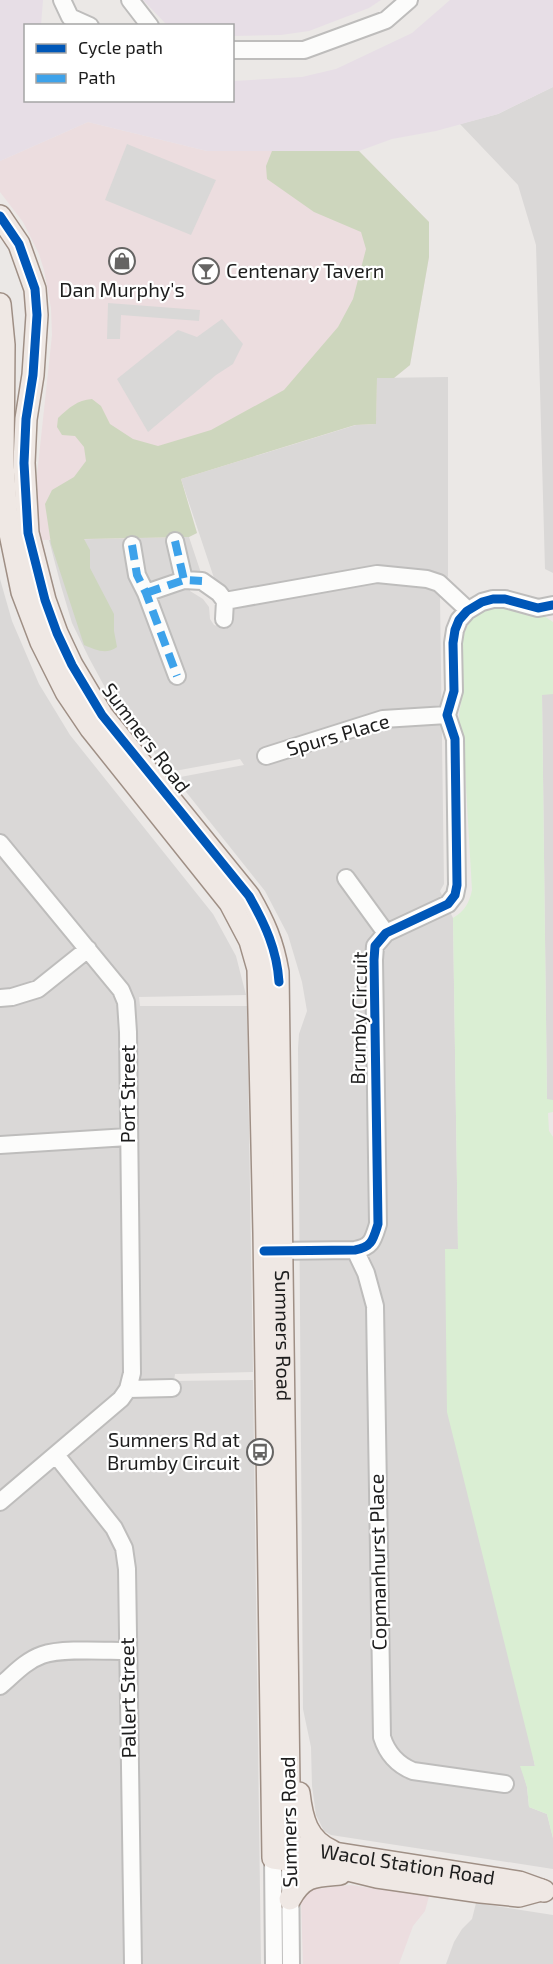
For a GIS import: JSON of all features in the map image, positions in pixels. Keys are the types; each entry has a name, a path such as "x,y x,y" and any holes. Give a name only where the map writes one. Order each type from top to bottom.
{"main road":[{"name":"Sumners Road","path":"0,216 19,244 35,289 37,315 24,463 28,533 45,600 57,633 72,666 102,716 249,896 274,946 280,997 273,1251 281,1851"},
{"name":"Sumners Road","path":"0,304 4,345 3,463 8,519 22,592 41,642 66,692 91,729 230,903 250,940 258,969 273,1251 287,1701 281,1851"},
{"path":"287,1701 300,1808 316,1843 332,1852"},
{"name":"Wacol Station Road","path":"281,1851 332,1852 519,1882 547,1892"},
{"name":"Wacol Station Road","path":"281,1851 361,1873 407,1881 519,1896 547,1892"},
{"path":"290,1899 295,1889 306,1879 361,1873"}],"street":[{"path":"62,0 70,17 86,24"},
{"path":"130,0 148,24"},
{"path":"234,50 304,50 386,20 409,0"},
{"path":"175,541 184,580"},
{"path":"132,545 137,575 177,676"},
{"path":"225,601 377,574 427,579 439,584 468,610 493,599 505,599 538,608 552,607"},
{"path":"146,593 184,580 202,581 219,593 225,601 224,619"},
{"name":"Brumby Circuit","path":"355,1250 366,1248 373,1239 378,1224 375,946 386,933 448,904 455,896 457,885 455,739 447,715 454,691 455,630 459,620 468,610"},
{"name":"Spurs Place","path":"266,756 383,719 447,715"},
{"name":"Port Street","path":"0,843 121,990 126,1002 132,1373 128,1389"},
{"path":"346,878 386,933"},
{"path":"0,998 38,989 88,949"},
{"path":"0,1145 128,1137"},
{"path":"273,1251 355,1250"},
{"name":"Copmanhurst Place","path":"355,1250 366,1273 375,1306 382,1737 386,1748 402,1766 413,1771 505,1784"},
{"path":"0,1502 121,1399 128,1389 172,1388"},
{"name":"Pallert Street","path":"56,1455 114,1528 124,1548 128,1569 127,1651 133,1964"},
{"path":"0,1686 26,1664 43,1654 127,1651"},
{"name":"Sumners Road","path":"281,1851 290,1899 291,1964"},
{"name":"Sumners Road","path":"274,1964 281,1851"}],"shaded area":[{"path":"0,0 43,0 41,24 24,24 24,102 234,102 234,81 302,77 336,69 412,33 450,0 553,0 553,87 498,114 436,131 392,139 359,151 207,151 88,122 0,161"},
{"path":"143,0 381,0 369,8 309,31 281,35 234,36 234,24 165,23"},
{"path":"553,87 553,573 545,569 536,245 518,185 460,124 498,114"},
{"path":"88,122 207,151 359,151 429,222 429,257 410,365 394,378 377,378 376,424 355,425 181,479 197,533 189,537 41,540 38,527 37,475 52,335 51,308 39,254 23,222 0,192 0,161"},
{"path":"127,144 216,180 191,235 105,200"},
{"path":"108,303 200,310 199,321 121,315 120,339 107,339"},
{"path":"222,319 243,344 233,364 216,375 148,432 117,379 178,330 197,337"},
{"path":"448,377 448,576 440,598 444,884 440,891 453,918 458,1249 446,1249 535,1767 521,1766 527,1787 529,1807 547,1814 553,1838 553,1869 331,1835 324,1831 316,1815 312,1786 311,1747 303,1709 298,1048 299,1034 307,1011 302,982 288,935 265,891 175,778 244,765 240,759 169,772 108,693 89,658 72,623 49,540 189,537 201,573 192,575 190,591 203,599 209,607 210,619 214,625 226,629 230,626 181,479 356,425 376,424 376,378"},
{"path":"0,579 12,621 39,684 70,735 213,914 236,956 246,995 139,997 140,1006 247,1006 253,1372 175,1374 174,1381 253,1380 261,1964 0,1964"},
{"path":"542,694 553,694 553,1100 547,1100"},
{"path":"350,1885 429,1896 425,1911 413,1926 399,1964 303,1964 301,1900 308,1890"},
{"path":"476,1903 553,1915 553,1964 446,1964 454,1942 472,1919"}],"green space":[{"path":"272,151 359,151 429,222 429,257 410,365 394,378 377,378 376,424 355,425 181,479 197,533 189,537 84,539 90,550 90,568 114,614 117,647 105,651 93,649 84,645 51,544 45,504 52,490 74,477 86,461 84,447 75,436 62,435 57,427 58,418 78,403 92,399 101,406 110,424 133,439 158,446 211,430 284,390 338,327 353,299 366,249 361,232 314,212 267,179 266,166"},
{"path":"498,607 544,616 553,622 553,694 542,695 547,1099 553,1100 553,1112 548,1113 549,1131 553,1137 553,1838 547,1814 529,1807 527,1787 520,1766 535,1766 447,1412 445,1249 458,1249 453,918 466,906 472,890 463,735 459,717 462,650 463,638 473,619 483,612"}],"marked path":[{"path":"175,541 184,580"},
{"path":"132,545 137,575 177,676"},
{"path":"146,593 184,580 202,581"}],"cycle path":[{"path":"0,216 19,244 35,289 37,315 33,375 26,419 24,463 28,533 45,600 57,633 72,665 102,715 249,896 269,938 276,959 279,982"},
{"path":"264,1251 355,1250 365,1247 373,1238 378,1224 375,946 386,933 448,904 455,895 457,885 455,739 447,715 454,691 455,630 459,620 467,611 482,602 493,599 505,599 538,608 553,605"}],"place":[{"name":"Dan Murphy's","path":"122,261"},
{"name":"Centenary Tavern","path":"206,271"},
{"name":"Sumners Rd at Brumby Circuit","path":"260,1452"}]}
